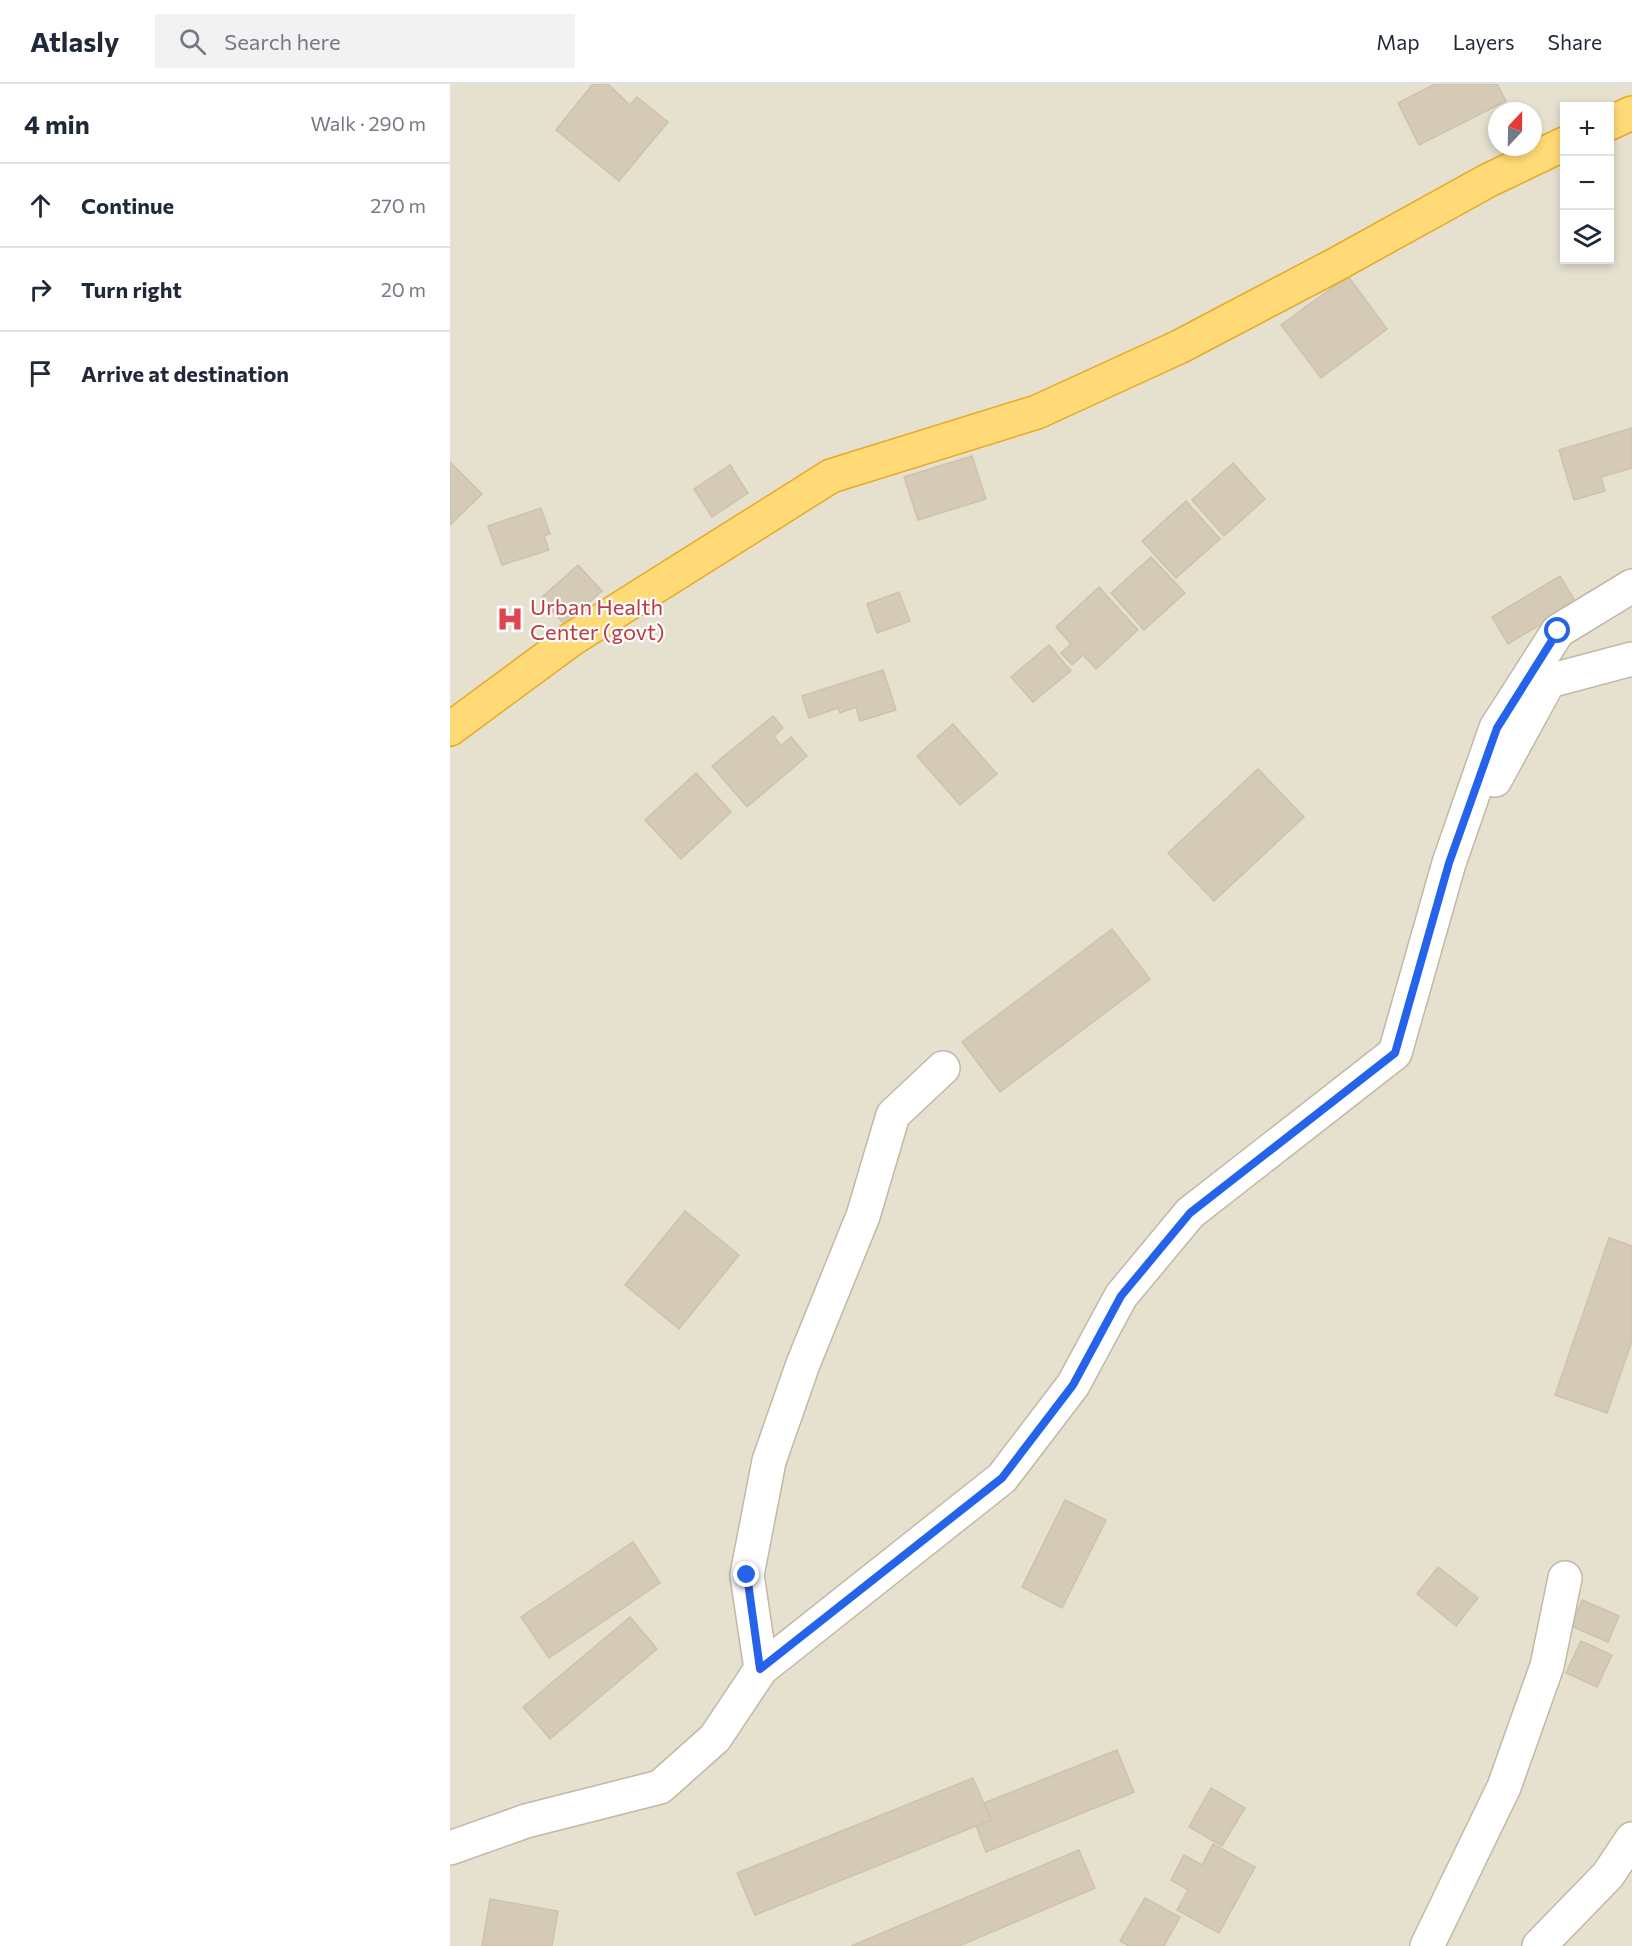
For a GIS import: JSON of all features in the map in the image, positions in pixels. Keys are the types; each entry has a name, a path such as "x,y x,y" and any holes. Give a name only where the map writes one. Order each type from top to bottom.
{"highway":[{"path":"1614,121 1632,113"},
{"path":"450,729 572,639 831,476 1037,412 1057,403 1179,347 1335,265 1486,181 1560,146"}],"street":[{"path":"450,1848 526,1821 660,1787 715,1738 760,1669 1002,1478 1073,1385 1121,1296 1190,1213 1395,1053 1449,863 1497,728 1558,631 1632,586"},
{"path":"1449,863 1549,681 1632,659"},
{"path":"760,1669 747,1575 769,1461 803,1364 863,1216 893,1115 943,1068"},
{"path":"1427,1946 1504,1787 1547,1666 1564,1578"},
{"path":"1539,1946 1608,1875 1632,1839"}],"shaded area":[{"path":"450,84 1632,84 1632,1946 450,1946"}],"building":[{"path":"593,84 608,84 630,105 637,97 668,122 619,181 556,130"},
{"path":"1435,84 1497,84 1506,101 1488,102 1488,110 1419,145 1398,103"},
{"path":"1348,276 1387,329 1321,378 1281,325"},
{"path":"1632,428 1632,468 1601,477 1605,491 1574,500 1559,450"},
{"path":"972,456 986,499 918,520 904,477"},
{"path":"1233,463 1265,499 1224,536 1192,500"},
{"path":"450,464 482,494 450,525"},
{"path":"730,465 748,493 712,517 694,489"},
{"path":"1186,501 1220,539 1176,578 1142,541"},
{"path":"541,508 550,534 544,536 549,550 502,565 488,526"},
{"path":"1151,557 1185,593 1144,630 1111,593"},
{"path":"578,565 602,591 564,624 541,598"},
{"path":"1560,576 1576,603 1508,644 1492,617"},
{"path":"1099,587 1138,630 1096,669 1083,655 1072,665 1061,653 1071,644 1056,627"},
{"path":"899,592 910,621 877,633 867,604"},
{"path":"1049,645 1071,671 1033,702 1011,677"},
{"path":"883,670 896,710 860,721 856,707 840,713 838,708 809,718 802,696"},
{"path":"773,716 783,728 774,736 781,746 791,737 807,756 747,807 712,766"},
{"path":"953,724 997,774 960,805 917,756"},
{"path":"1258,769 1304,817 1214,901 1168,853"},
{"path":"696,773 731,812 681,859 645,820"},
{"path":"1112,929 1150,979 1000,1092 962,1042"},
{"path":"685,1211 739,1255 679,1329 625,1285"},
{"path":"1609,1238 1632,1246 1632,1341 1607,1413 1555,1395"},
{"path":"1065,1500 1106,1520 1062,1608 1022,1587"},
{"path":"633,1542 660,1583 549,1658 521,1617"},
{"path":"1438,1567 1478,1598 1456,1626 1417,1594"},
{"path":"1582,1600 1619,1616 1608,1642 1571,1626"},
{"path":"630,1617 657,1649 550,1739 523,1707"},
{"path":"1581,1641 1612,1655 1597,1687 1566,1673"},
{"path":"1117,1750 1134,1792 986,1852 976,1826 991,1820 984,1803"},
{"path":"973,1778 991,1820 755,1915 737,1873"},
{"path":"1211,1788 1245,1808 1222,1846 1189,1827"},
{"path":"1213,1844 1255,1867 1219,1933 1177,1910 1188,1890 1171,1880 1184,1855 1202,1865"},
{"path":"1079,1850 1095,1888 959,1946 851,1946"},
{"path":"1145,1898 1180,1917 1164,1946 1129,1946 1120,1941"},
{"path":"490,1899 558,1911 552,1946 482,1946"}],"place":[{"name":"Urban Health Center (govt)","path":"510,619"}],"route":[{"path":"747,1575 760,1669 1002,1478 1073,1385 1121,1296 1190,1213 1395,1053 1449,863 1497,728 1558,631"}]}
